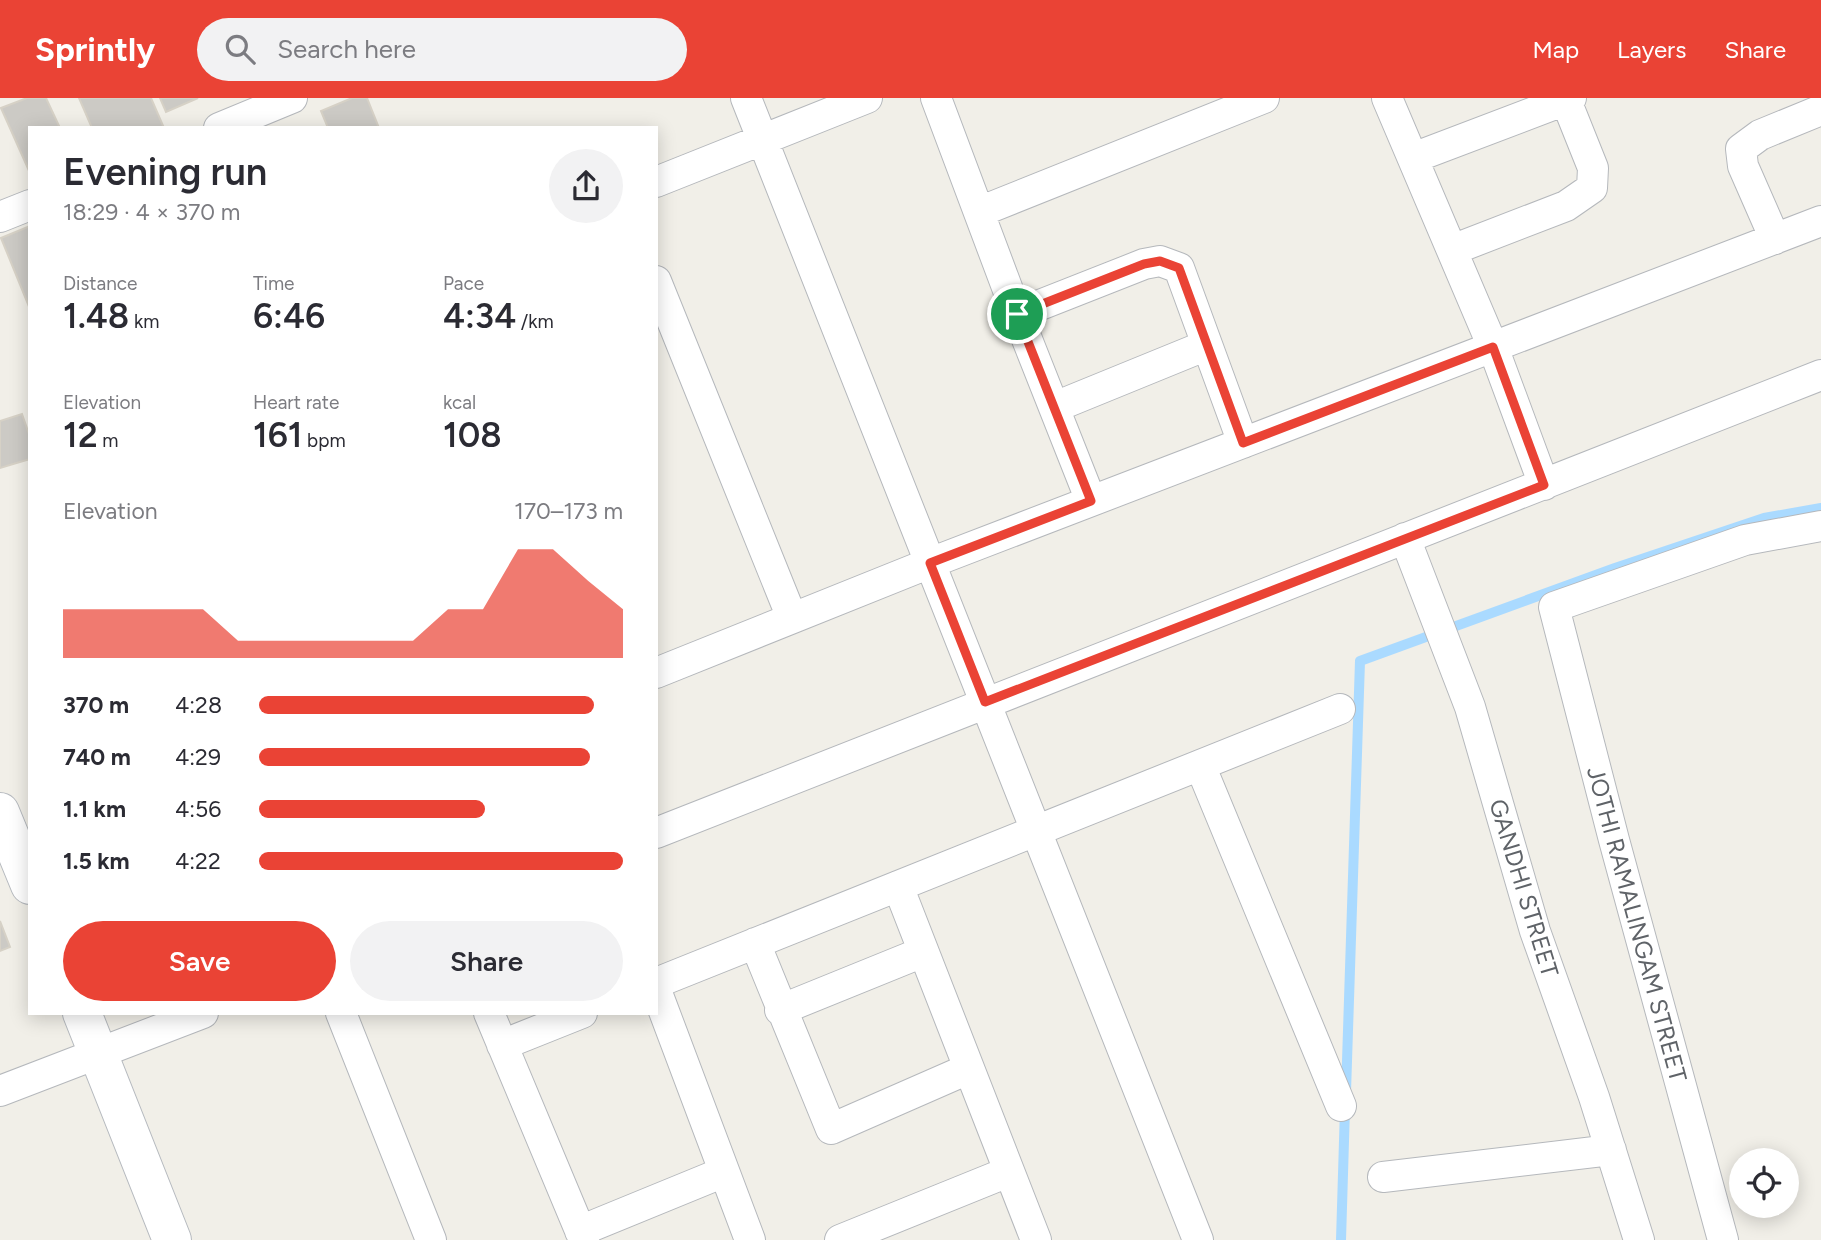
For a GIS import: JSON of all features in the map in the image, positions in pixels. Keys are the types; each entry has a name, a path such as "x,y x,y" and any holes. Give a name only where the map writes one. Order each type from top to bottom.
{"street":[{"path":"224,126 292,98"},
{"path":"746,98 1198,1240"},
{"path":"658,181 867,98"},
{"path":"936,98 1091,501"},
{"path":"979,212 1264,98"},
{"path":"1387,98 1493,347 1544,485"},
{"path":"1413,158 1568,99 1593,168 1592,188 1566,206 1452,250"},
{"path":"1774,239 1743,166 1741,149 1760,135 1821,110"},
{"path":"0,217 28,206"},
{"path":"658,672 930,563 1821,221"},
{"path":"1017,314 1144,264 1160,261 1179,268 1243,443"},
{"path":"658,286 792,618"},
{"path":"1055,407 1207,345"},
{"path":"658,832 1821,375"},
{"name":"JOTHI RAMALINGAM STREET","path":"1723,1240 1614,840 1554,607 1745,540 1821,527"},
{"name":"GANDHI STREET","path":"1405,538 1470,707 1535,931 1611,1150 1639,1240"},
{"path":"658,983 1340,709"},
{"path":"1200,765 1340,1106"},
{"path":"0,812 28,880"},
{"path":"898,886 1036,1240"},
{"path":"755,943 780,1010 831,1129 968,1069"},
{"path":"780,1010 923,952"},
{"path":"658,995 750,1240"},
{"path":"83,1015 172,1240"},
{"path":"0,1091 198,1015"},
{"path":"342,1015 431,1240"},
{"path":"490,1015 582,1236 724,1172"},
{"path":"502,1045 577,1015"},
{"path":"1383,1177 1611,1150"},
{"path":"841,1240 1008,1172"}],"building":[{"path":"27,98 46,98 59,126 28,126 28,169 1,108"},
{"path":"79,98 151,98 163,126 91,126"},
{"path":"160,98 198,98 166,112"},
{"path":"352,98 367,98 378,126 327,126 321,111"},
{"path":"28,227 28,304 1,238"},
{"path":"22,414 28,431 28,460 0,468 0,421"},
{"path":"0,921 10,947 0,951"}],"waterway":[{"path":"1346,1092 1360,661 1615,568 1764,518 1821,508"},
{"path":"1341,1240 1345,1108"}],"route":[{"path":"1160,261 1179,268 1243,443 1493,347 1544,485 985,702 930,563 1091,501 1017,314 1144,264 1160,261"}]}
